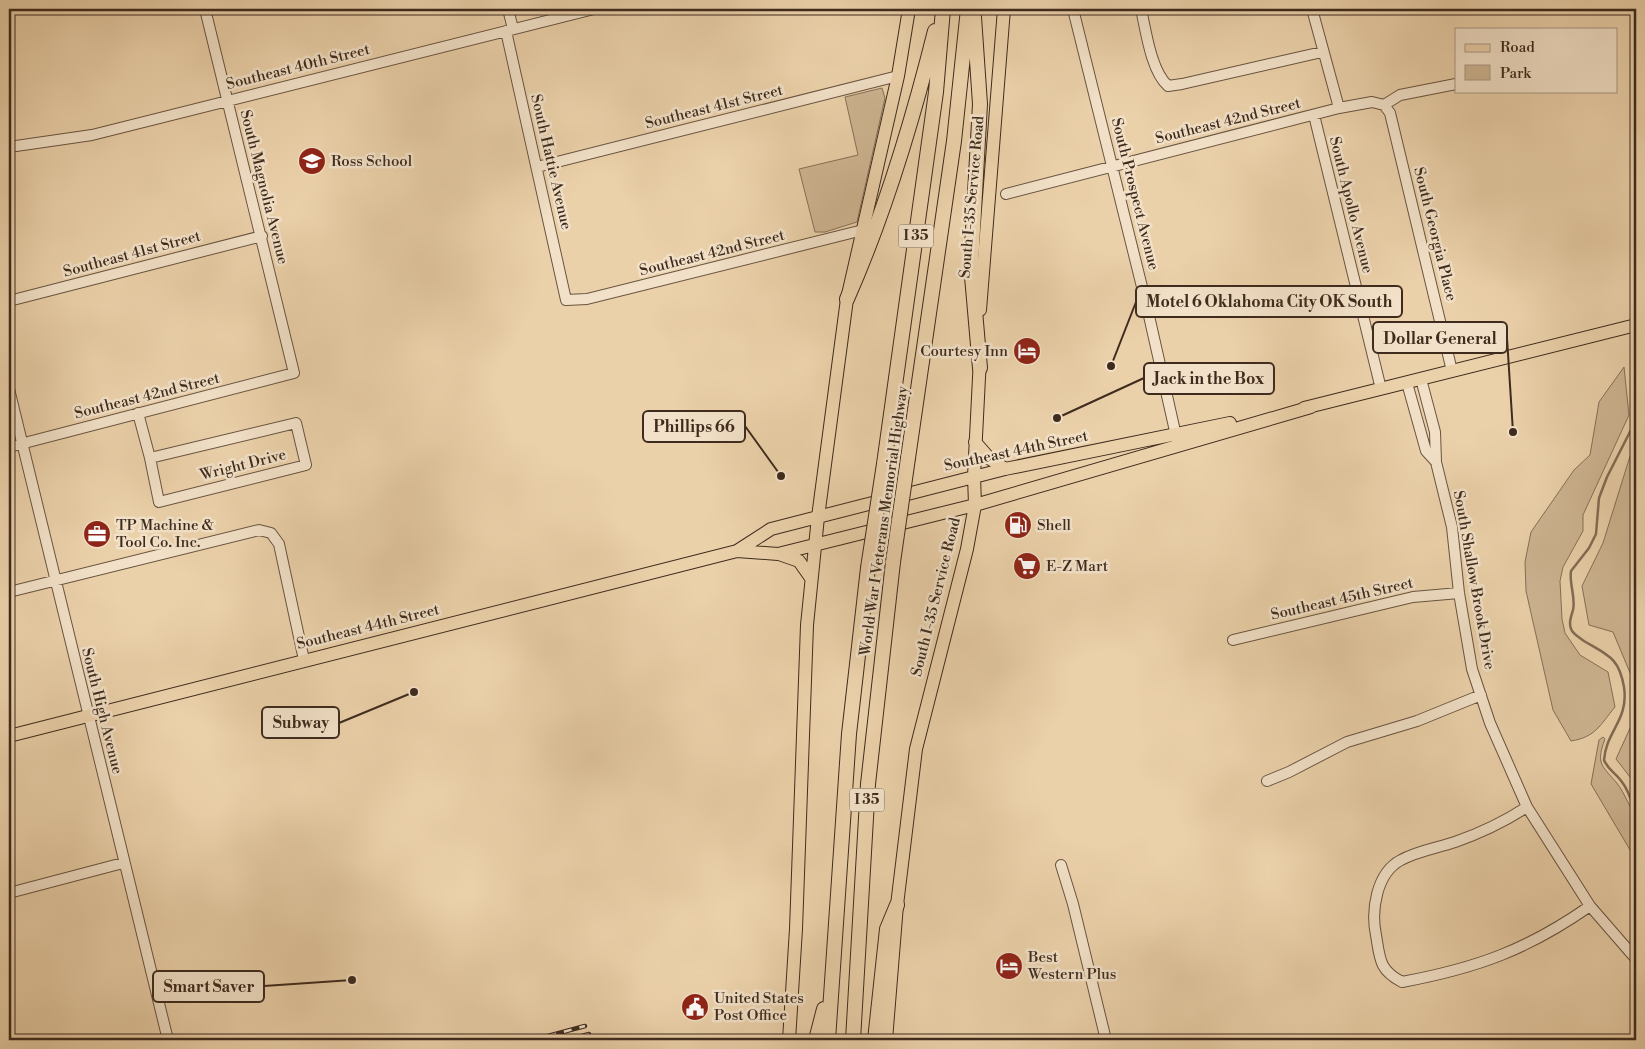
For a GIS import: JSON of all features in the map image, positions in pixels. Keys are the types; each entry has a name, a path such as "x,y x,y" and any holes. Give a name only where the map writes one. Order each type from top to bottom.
{"highway":[{"path":"847,299 870,246 908,136 942,9"},
{"name":"World War I Veterans Memorial Highway","path":"828,1040 849,734 868,568 936,92 942,9"},
{"name":"World War I Veterans Memorial Highway","path":"853,1040 868,784 893,562 954,141 968,9"},
{"path":"974,9 980,104 971,265 980,368"},
{"path":"875,1040 887,929 897,905"},
{"path":"816,1040 832,979"}],"main road":[{"path":"789,1040 797,900 807,625 814,545 847,299 898,76 909,9"},
{"name":"South I-35 Service Road","path":"886,1040 897,905 916,749 967,549 975,505 974,476 980,368 981,284 1004,9"},
{"name":"Southeast 44th Street","path":"9,736 736,551 778,554 975,505 1177,440 1636,325"},
{"name":"Southeast 44th Street","path":"736,551 771,528 974,476 1177,440"},
{"path":"975,442 989,458 1005,469"},
{"path":"778,554 793,557 799,561 812,578"}],"street":[{"path":"9,10 14,9"},
{"name":"South Magnolia Avenue","path":"205,9 262,236 294,374"},
{"name":"South Hattie Avenue","path":"508,9 509,30 566,300"},
{"name":"Southeast 40th Street","path":"9,147 92,135 594,9"},
{"name":"South Prospect Avenue","path":"1073,9 1113,166 1177,440"},
{"path":"1141,9 1156,68 1161,80 1168,86 1322,52"},
{"path":"1312,9 1322,52 1339,108"},
{"name":"Southeast 41st Street","path":"537,167 898,76"},
{"name":"Southeast 42nd Street","path":"1006,194 1339,108 1372,102 1384,105 1400,95 1455,84"},
{"name":"South Georgia Place","path":"1384,105 1390,113 1452,371"},
{"name":"South Apollo Avenue","path":"1314,115 1381,389"},
{"name":"Southeast 42nd Street","path":"566,300 587,299 863,230"},
{"name":"Southeast 41st Street","path":"9,301 262,236"},
{"name":"Southeast 42nd Street","path":"9,447 294,374"},
{"name":"South Shallow Brook Drive","path":"1421,379 1435,432 1436,462 1452,527 1459,593 1472,669 1490,723 1527,807 1590,906 1636,960"},
{"name":"South Shallow Brook Drive","path":"1407,383 1426,451 1436,462"},
{"name":"South High Avenue","path":"9,389 123,863 168,1040"},
{"name":"Wright Drive","path":"138,413 159,502 306,465 296,423 150,458"},
{"path":"9,592 259,530 271,533 279,544 284,558 304,660"},
{"name":"Southeast 45th Street","path":"1233,640 1413,597 1459,593"},
{"path":"1266,781 1289,772 1347,742 1417,721 1481,695"},
{"path":"1527,807 1509,820 1478,834 1399,860 1385,876 1379,888 1373,919 1380,958 1387,974 1402,982 1485,962 1534,942 1590,906"},
{"path":"9,893 123,863"},
{"path":"1061,865 1080,931 1106,1040"}],"green space":[{"path":"882,88 885,98 857,222 825,232 815,232 799,169 858,155 845,97"},
{"path":"1624,367 1629,415 1583,515 1583,531 1563,567 1560,581 1562,619 1565,633 1580,655 1608,672 1615,707 1592,733 1586,737 1571,741 1553,710 1526,591 1525,562 1531,532 1574,470 1590,455 1599,402"},
{"path":"1636,437 1636,687 1613,632 1589,625 1582,586 1603,543"},
{"path":"1636,715 1636,795 1630,777 1616,759"},
{"path":"1603,737 1605,739 1601,753 1601,763 1620,788 1630,806 1634,819 1636,860 1591,784 1599,740"}],"waterway":[{"path":"1636,368 1634,379 1636,398"},
{"path":"1636,420 1607,477 1599,498 1596,534 1589,548 1571,571 1574,605 1570,623 1572,631 1576,635 1611,658 1622,677 1625,698 1623,708 1609,741 1604,760 1625,786 1636,816"}],"railway":[{"path":"533,1040 585,1026"},
{"path":"568,1040 589,1034"}],"place":[{"name":"Ross School","path":"312,161"},
{"name":"Courtesy Inn","path":"1027,351"},
{"name":"Motel 6 Oklahoma City OK South","path":"1111,366"},
{"name":"Jack in the Box","path":"1057,418"},
{"name":"Dollar General","path":"1513,432"},
{"name":"Phillips 66","path":"781,476"},
{"name":"Shell","path":"1018,525"},
{"name":"TP Machine & Tool Co. Inc.","path":"97,534"},
{"name":"E-Z Mart","path":"1027,566"},
{"name":"Subway","path":"414,692"},
{"name":"Best Western Plus","path":"1009,966"},
{"name":"Smart Saver","path":"352,980"},
{"name":"United States Post Office","path":"695,1007"}]}
